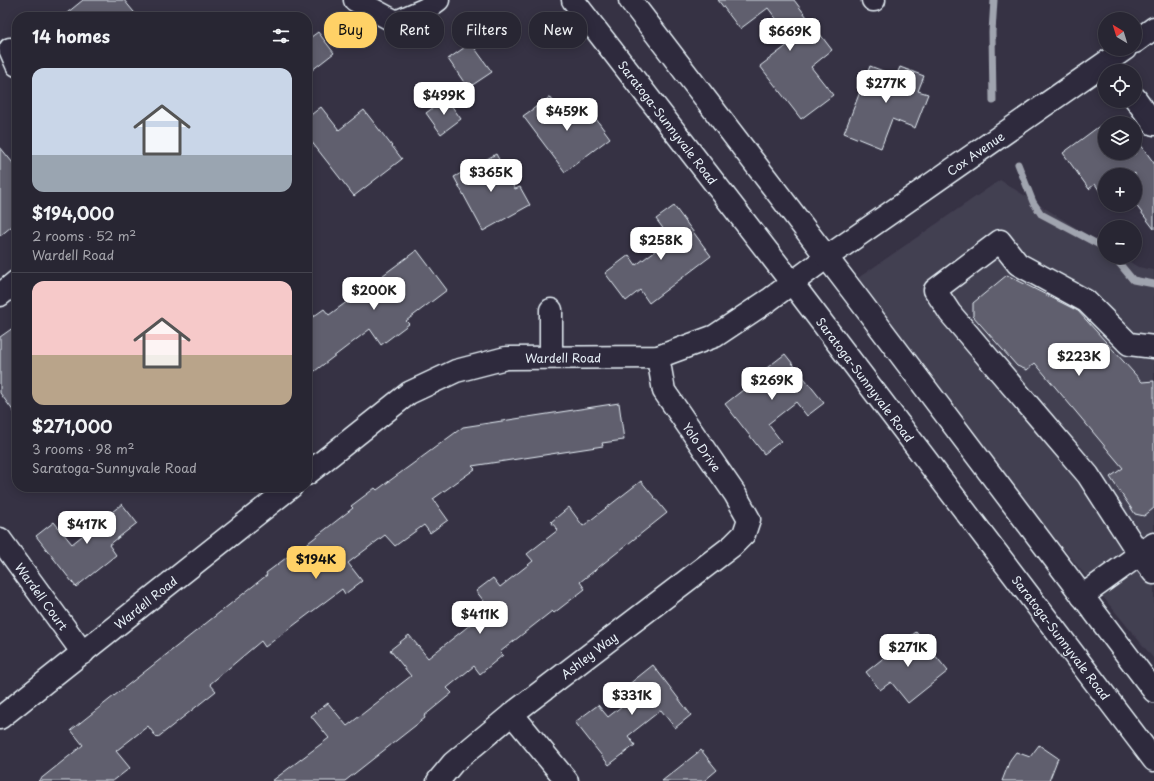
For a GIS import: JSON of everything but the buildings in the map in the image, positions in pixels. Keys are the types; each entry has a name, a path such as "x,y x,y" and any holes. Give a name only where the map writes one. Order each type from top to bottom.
{"main road":[{"path":"355,0 396,22 426,9 438,0"},
{"name":"Saratoga-Sunnyvale Road","path":"574,0 792,283 1154,760"},
{"path":"630,0 827,257 1154,691"},
{"path":"1142,37 1154,28"},
{"name":"Cox Avenue","path":"827,257 1116,60"},
{"path":"1142,108 1154,124"},
{"path":"1154,347 1130,344 1086,301 1018,264 1000,242 935,290 955,319 1088,475 1147,549 1154,573"},
{"name":"Wardell Road","path":"312,470 409,393 456,371 506,358 658,357 715,336 827,257"},
{"path":"0,295 12,284"},
{"path":"551,310 551,357"},
{"name":"Yolo Drive","path":"658,357 664,392 735,494 749,519 744,534"},
{"name":"Wardell Road","path":"0,718 84,653 285,492"},
{"name":"Ashley Way","path":"438,781 453,763 512,714 732,546 744,534"},
{"name":"Wardell Court","path":"0,539 84,653"},
{"path":"1082,596 1147,549"},
{"path":"512,714 567,781"}],"shaded area":[{"path":"1000,180 1098,242 1098,264 1133,264 1138,267 1154,270 1154,659 984,452 858,278"}],"waterway":[{"path":"993,101 992,32 994,0"},
{"path":"1018,164 1033,202 1041,214 1098,244"},
{"path":"1120,264 1133,280 1154,284"}]}
